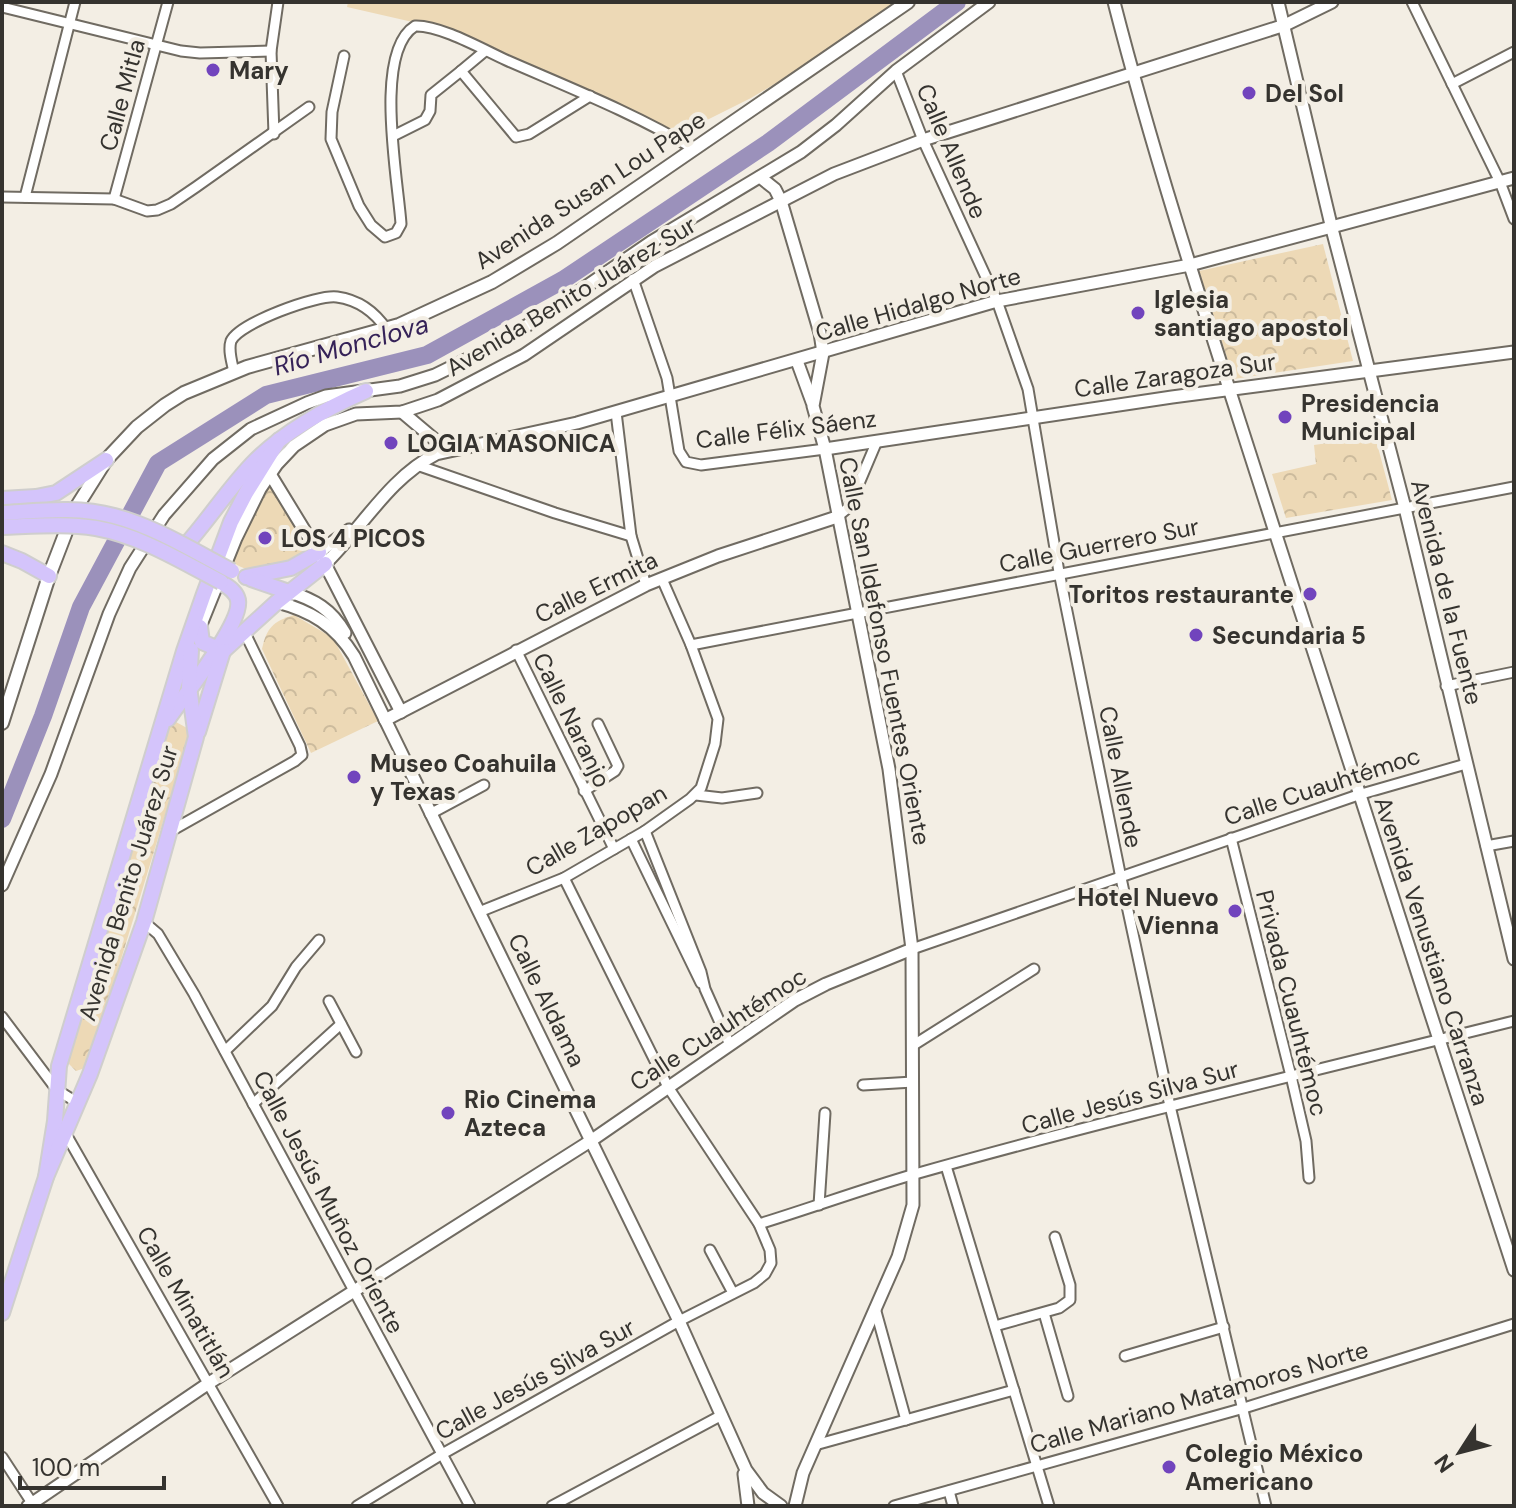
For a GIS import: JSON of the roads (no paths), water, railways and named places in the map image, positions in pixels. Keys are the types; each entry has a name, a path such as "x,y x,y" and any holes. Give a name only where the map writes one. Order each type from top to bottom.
{"main road":[{"name":"Avenida Susan Lou Pape","path":"2,723 49,576 74,511 106,460 137,427 184,393 234,372 295,352 387,330 450,303 521,266 908,2"},
{"path":"185,546 255,461 279,440 314,417 366,391"},
{"path":"164,724 184,651 231,522 279,440"},
{"path":"2,499 56,493 106,460"},
{"path":"2,513 62,510 102,514 136,523 185,546 233,577 291,568 322,558"},
{"path":"2,527 92,527 118,533 233,577 289,592"},
{"path":"2,553 49,576"},
{"path":"195,732 220,650 289,592 322,558"},
{"name":"Avenida Benito Juárez Sur","path":"46,1177 55,1121 59,1066 164,724 220,650 232,625 239,606 233,577"},
{"path":"200,627 202,642 220,650"},
{"path":"189,687 189,657 200,627"},
{"name":"Avenida Benito Juárez Sur","path":"2,1313 46,1177 90,1074 144,922 195,732 189,687"},
{"path":"164,724 182,717 195,732"},
{"path":"59,1066 64,1079 71,1083 85,1081 90,1074"}],"street":[{"path":"25,197 75,2"},
{"name":"Calle Mitla","path":"114,199 168,2"},
{"path":"274,134 271,51 278,2"},
{"path":"2,885 51,774 81,688 130,568 164,515 213,459 251,429 326,396 400,386 426,378 492,347 651,242 760,177 836,125 896,71 989,2"},
{"name":"Avenida Venustiano Carranza","path":"1114,2 1132,75 1229,389 1514,1270"},
{"name":"Avenida de la Fuente","path":"1278,2 1514,959"},
{"name":"Avenida Benito Juárez Sur","path":"200,627 236,538 270,474 294,446 336,419 356,414 402,412 438,400 524,355 633,279 673,256 834,174 923,140 1285,25 1332,2"},
{"path":"1412,2 1500,182 1514,219"},
{"path":"2,7 157,47 200,53 271,51"},
{"path":"344,56 332,112 331,139 359,206 371,225 385,237 396,233 401,224 390,91 395,52 415,26 485,51 590,96 649,123 694,149"},
{"path":"393,136 425,120 430,111 431,95 485,51"},
{"path":"1452,84 1514,52"},
{"path":"461,71 516,137 529,134 590,96"},
{"name":"Calle Allende","path":"896,71 923,140 997,301 1028,389 1059,572 1121,878 1170,1106 1266,1506"},
{"path":"2,197 114,199 147,211 171,204 309,107"},
{"name":"Calle San Ildefonso Fuentes Oriente","path":"760,177 775,189 781,201 820,333 823,353 813,406"},
{"name":"Calle Hidalgo Norte","path":"322,558 417,465 447,450 554,429 997,301 1190,265 1514,178"},
{"name":"Calle Félix Sáenz","path":"633,279 655,337 679,451 690,465 825,449 1033,417"},
{"path":"234,372 230,348 237,334 266,318 313,300 338,297 361,304 376,315 387,330"},
{"name":"Calle Zaragoza Sur","path":"1033,417 1514,352"},
{"name":"Calle San Ildefonso Fuentes Oriente","path":"795,1506 803,1473 898,1257 913,1205 912,949 889,769 825,449 797,361"},
{"path":"402,412 447,450"},
{"path":"616,412 631,536 646,585"},
{"path":"837,517 849,507 877,441"},
{"path":"417,465 631,536"},
{"path":"270,474 322,558 401,712"},
{"name":"Calle Guerrero Sur","path":"691,645 1514,487"},
{"name":"Calle Ermita","path":"385,720 646,585 718,556 837,517"},
{"name":"Calle Zapopan","path":"479,912 564,878 645,831 696,795 707,772 719,724 691,645 662,579"},
{"path":"289,592 353,615"},
{"name":"Calle Aldama","path":"277,602 322,620 346,642 354,656 679,1321 738,1454 747,1484 748,1506"},
{"path":"319,603 341,625 354,656"},
{"path":"169,832 299,758 301,748 244,631"},
{"name":"Calle Naranjo","path":"516,650 614,849"},
{"path":"1446,686 1514,672"},
{"path":"584,791 611,774 619,765 598,724"},
{"name":"Calle Cuauhtémoc","path":"31,1505 209,1383 592,1140 805,995 912,949 1358,795 1466,764"},
{"path":"430,814 484,785"},
{"path":"696,795 722,798 757,793"},
{"path":"645,831 705,989"},
{"name":"Privada Cuauhtémoc","path":"1231,838 1306,1141 1309,1178"},
{"path":"631,839 730,1045"},
{"path":"1486,846 1514,841"},
{"path":"564,878 668,1087 759,1224"},
{"name":"Calle Jesús Muñoz Oriente","path":"144,922 162,940 225,1051 470,1506"},
{"path":"225,1051 272,1006 296,967 319,940"},
{"path":"912,1046 1034,969"},
{"path":"329,1001 356,1052"},
{"path":"2,1017 57,1090 78,1103"},
{"name":"Calle Jesús Silva Sur","path":"357,1506 444,1453 765,1274 771,1263 770,1250 759,1224 946,1166 1170,1106 1514,1021"},
{"path":"253,1104 341,1024"},
{"path":"863,1085 913,1082"},
{"path":"819,1205 825,1113"},
{"name":"Calle Minatitlán","path":"55,1121 66,1133 278,1506"},
{"path":"946,1166 1049,1506"},
{"path":"995,1326 1066,1304 1072,1292 1055,1237"},
{"path":"710,1250 733,1293"},
{"path":"875,1306 906,1420"},
{"path":"1044,1313 1068,1396"},
{"name":"Calle Mariano Matamoros Norte","path":"894,1506 1244,1408 1514,1324"},
{"path":"1125,1356 1224,1327"},
{"path":"815,1445 1014,1390"},
{"path":"552,1506 722,1415"},
{"name":"Calle Aldama","path":"738,1454 756,1485 781,1506"},
{"path":"2,1457 31,1505"},
{"path":"949,1491 953,1506"}],"waterway":[{"name":"Río Monclova","path":"2,819 43,716 81,607 158,463 266,395 427,355 563,280 768,143 957,2"}],"place":[{"name":"Mary","path":"213,70"},
{"name":"Del Sol","path":"1249,93"},
{"name":"Iglesia santiago apostol","path":"1138,313"},
{"name":"Presidencia Municipal","path":"1285,417"},
{"name":"LOGIA MASONICA","path":"391,443"},
{"name":"LOS 4 PICOS","path":"265,538"},
{"name":"Toritos restaurante","path":"1310,594"},
{"name":"Secundaria 5","path":"1196,635"},
{"name":"Museo Coahuila y Texas","path":"354,777"},
{"name":"Hotel Nuevo Vienna","path":"1235,911"},
{"name":"Rio Cinema Azteca","path":"448,1113"},
{"name":"Colegio México Americano","path":"1169,1467"}]}
